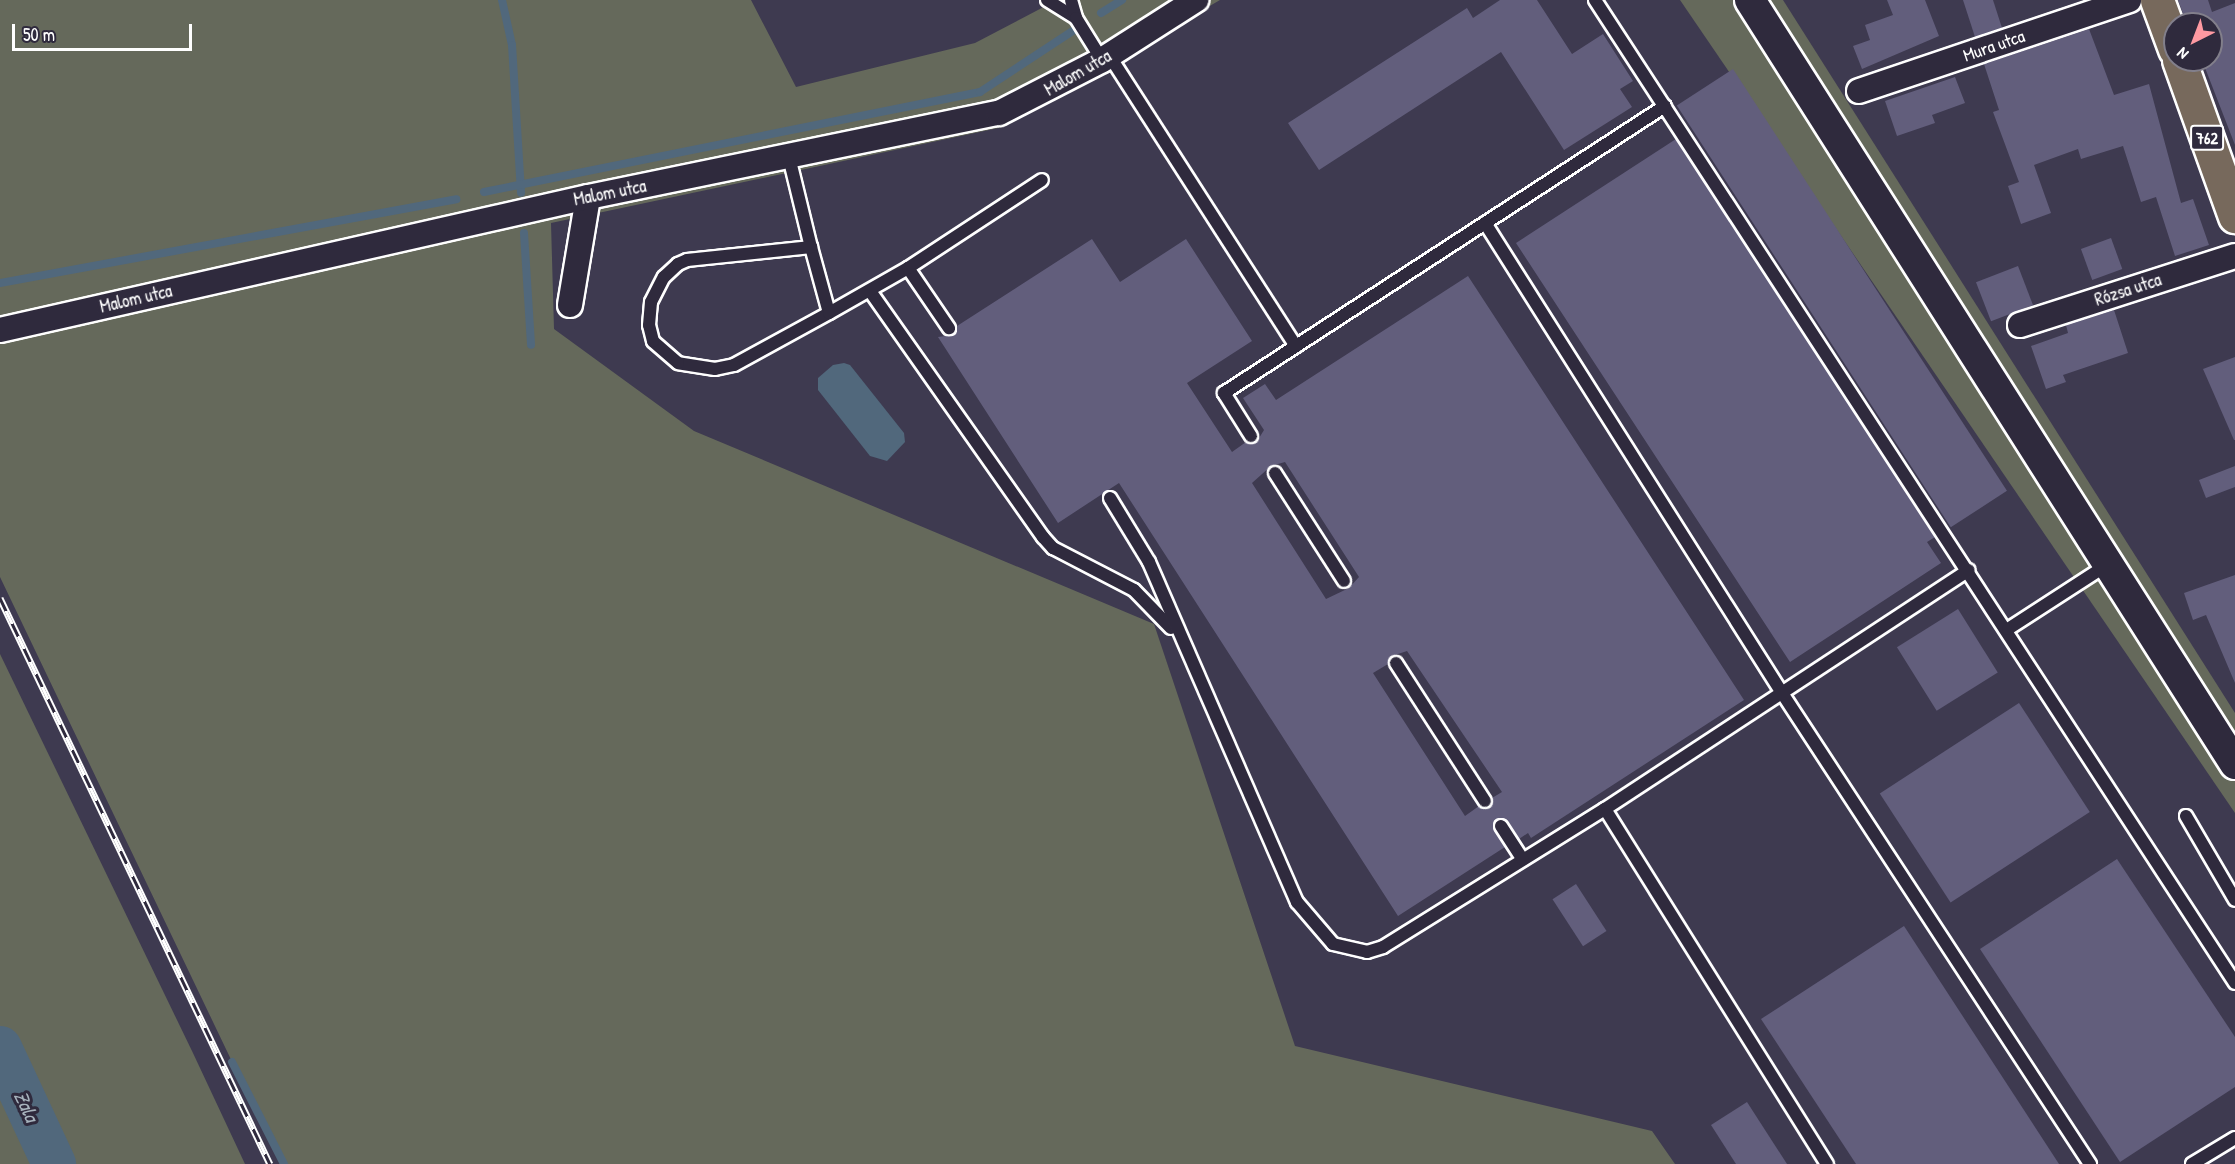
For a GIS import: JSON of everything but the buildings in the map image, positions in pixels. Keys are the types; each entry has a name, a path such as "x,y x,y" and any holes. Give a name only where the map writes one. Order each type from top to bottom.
{"main road":[{"path":"2157,0 2163,16"},
{"name":"762","path":"2183,72 2235,216"}],"street":[{"name":"Malom utca","path":"0,330 588,196 789,158 999,113 1105,57 1196,0"},
{"path":"1750,0 2235,764"},
{"name":"Mura utca","path":"1859,91 2128,0"},
{"path":"570,305 588,196"},
{"name":"Rózsa utca","path":"2020,325 2235,256"}],"lane":[{"path":"1047,0 1076,18"},
{"path":"1071,0 1076,18 1105,57 1296,346"},
{"path":"1595,0 1826,358 2008,629 2235,983"},
{"path":"1251,436 1224,393 1665,106"},
{"path":"789,158 829,313"},
{"path":"811,247 687,260 678,264 655,292 649,316 650,333 659,349 678,363 715,369 734,365 870,291 1042,180"},
{"path":"1485,223 1782,693 2090,1164"},
{"path":"908,268 949,328"},
{"path":"870,291 1042,537 1053,548 1134,590 1160,613 1184,647"},
{"path":"1275,473 1344,581"},
{"path":"1110,498 1149,562 1184,647 1297,902 1332,944 1367,952 1383,947 1605,809 1969,570"},
{"path":"2008,629 2109,564"},
{"path":"1396,663 1485,801"},
{"path":"1605,809 1827,1164"},
{"path":"2186,816 2235,900"},
{"path":"1501,826 1523,860"},
{"path":"2192,1164 2235,1138"}],"green space":[{"path":"0,0 751,0 796,87 975,43 1057,0 1220,0 1003,127 551,223 554,329 694,431 1154,624 1295,1046 1652,1131 1675,1164 281,1164 0,577"},
{"path":"1680,0 1783,0 2235,713 2235,813"},
{"path":"0,654 192,1051 245,1164 0,1164"}],"water":[{"path":"844,363 850,365 904,433 905,442 887,461 870,456 818,390 818,378 833,365"}],"waterway":[{"path":"502,0 512,45 521,193"},
{"path":"1101,13 1122,0"},
{"path":"484,192 980,92 1074,30"},
{"path":"0,283 456,199"},
{"path":"524,233 531,345"},
{"name":"Zala","path":"0,1048 54,1164"},
{"path":"232,1062 284,1164"}],"railway":[{"path":"0,598 270,1164"}]}
